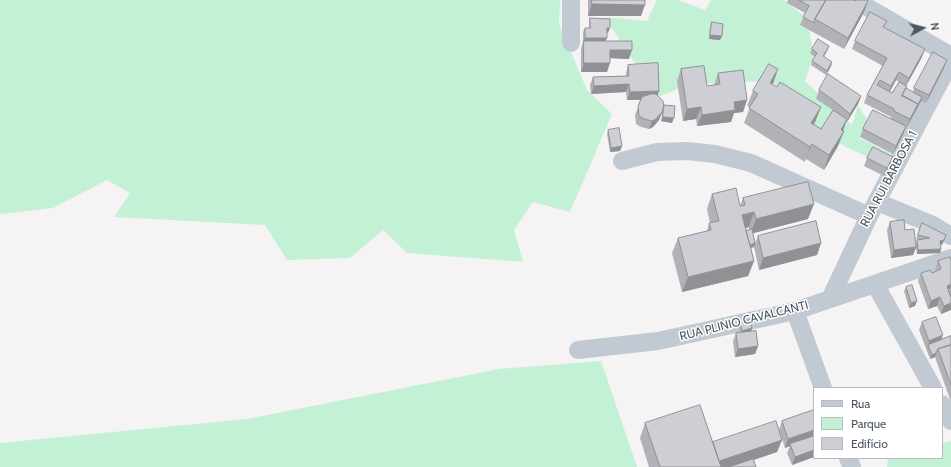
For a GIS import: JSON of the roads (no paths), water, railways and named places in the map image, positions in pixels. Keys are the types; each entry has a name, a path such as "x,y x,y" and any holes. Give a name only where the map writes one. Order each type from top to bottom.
{"street":[{"path":"571,0 572,44"},
{"path":"856,0 951,56"},
{"name":"RUA RUI BARBOSA 1","path":"830,298 873,209 951,61"},
{"path":"622,161 657,152 687,150 715,154 751,163 873,209 932,224 951,236"},
{"name":"RUA PLINIO CAVALCANTI","path":"578,350 658,342 796,311 830,298 951,258"},
{"path":"875,284 932,387"},
{"path":"796,311 823,387"},
{"path":"943,406 951,421"}]}
